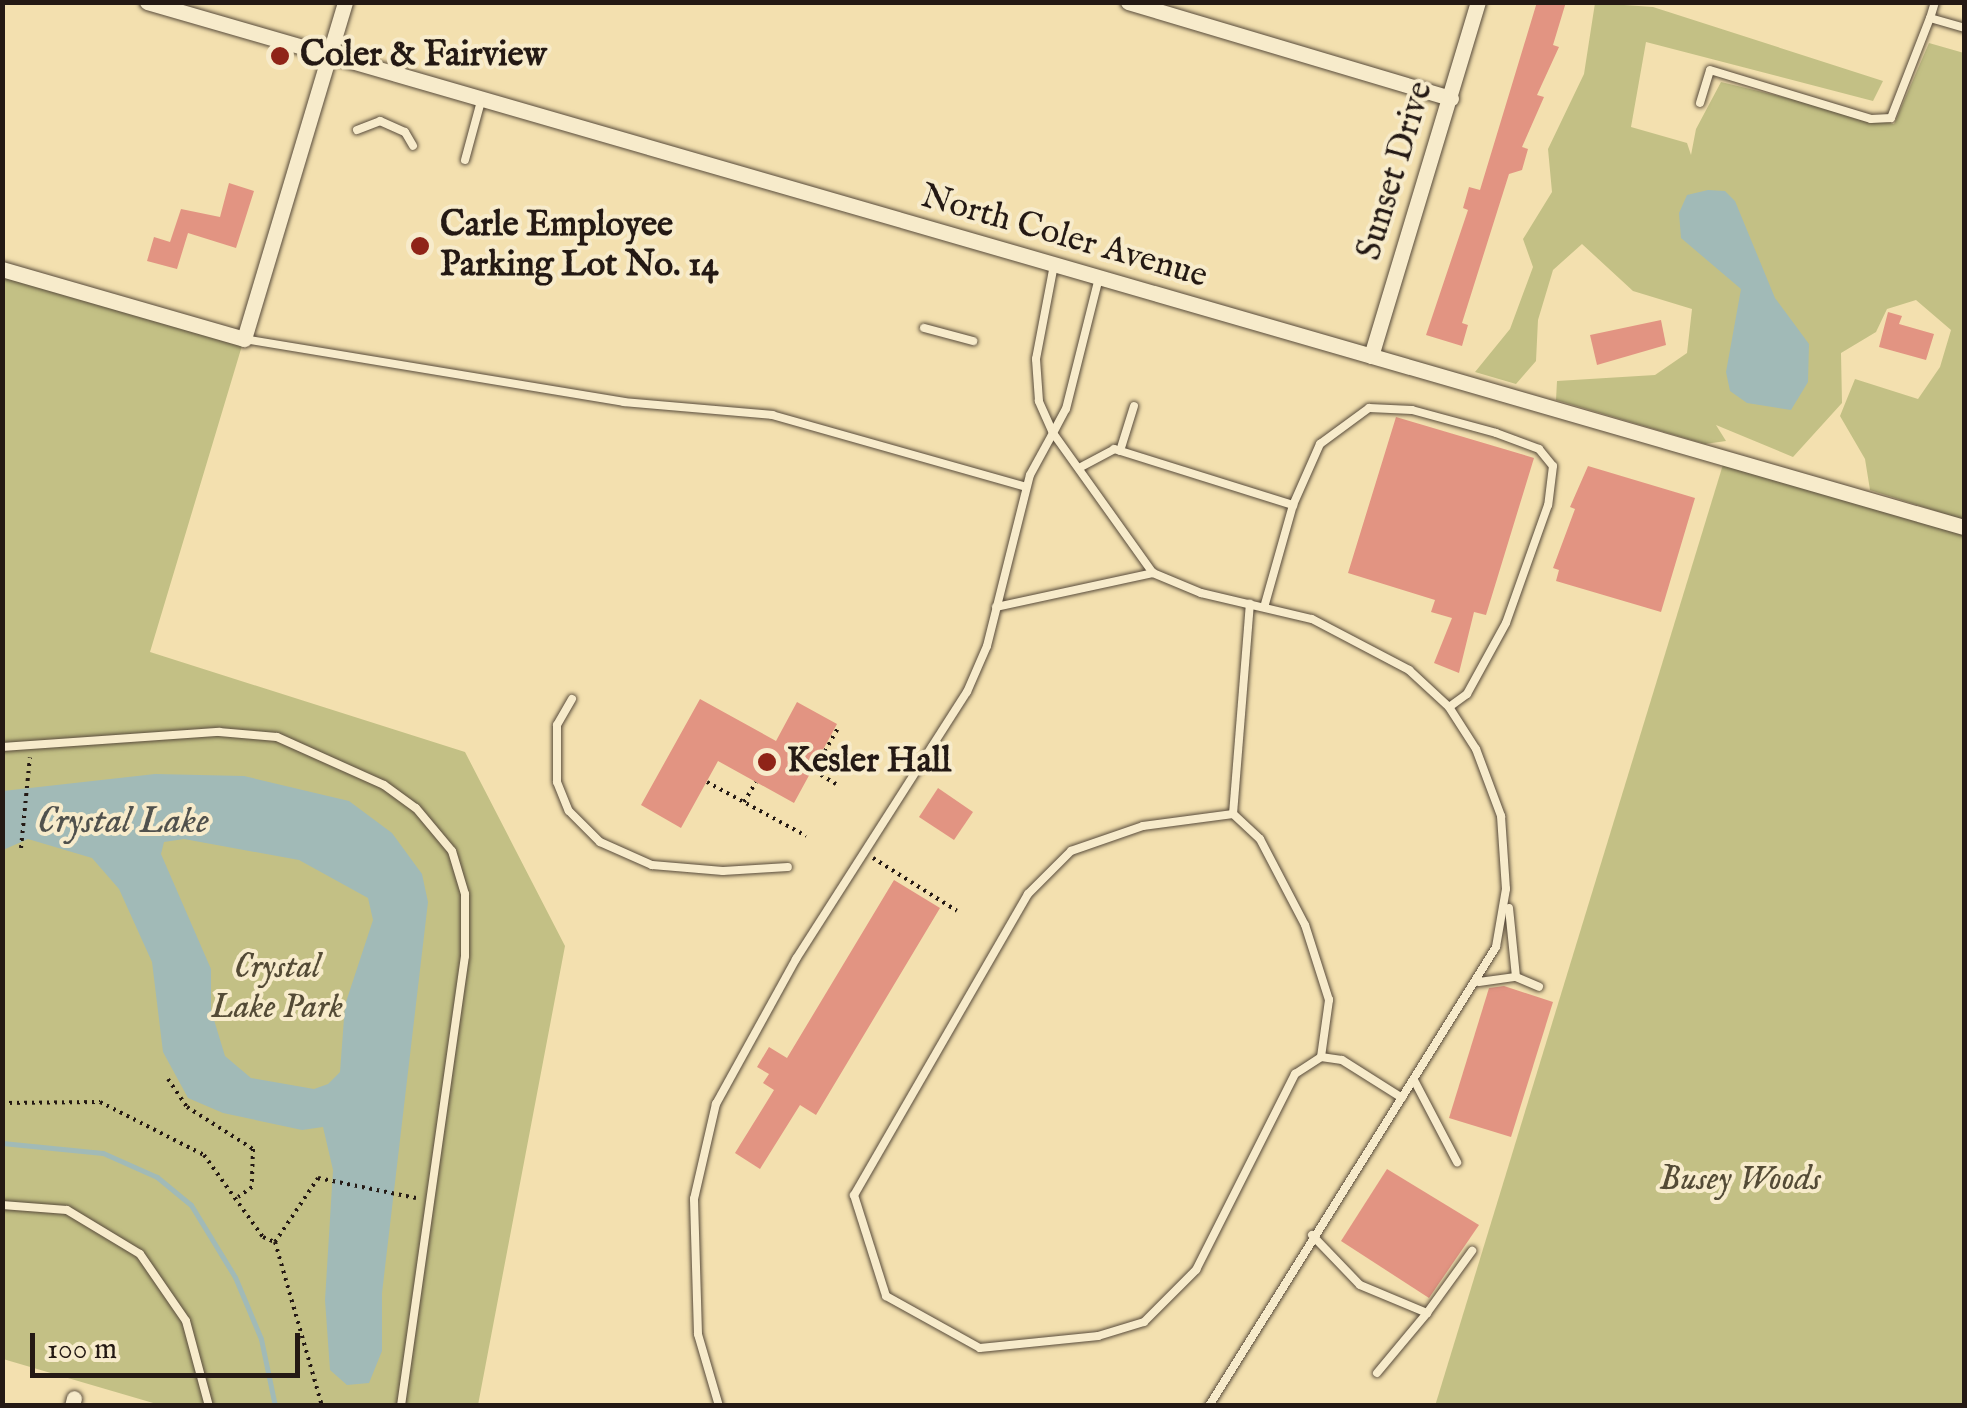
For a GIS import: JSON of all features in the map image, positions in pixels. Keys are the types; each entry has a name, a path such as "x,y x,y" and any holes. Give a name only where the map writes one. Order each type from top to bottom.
{"street":[{"name":"North Coler Avenue","path":"147,2 1964,527"},
{"path":"2,269 244,339 346,2"},
{"path":"1128,2 1451,98"},
{"name":"Sunset Drive","path":"1371,356 1478,2"}],"lane":[{"path":"1700,103 1710,70 1872,119 1892,118 1934,2"},
{"path":"1930,18 1964,28"},
{"path":"465,160 482,100"},
{"path":"357,130 380,121 405,132 413,146"},
{"path":"1054,265 1036,359 1039,401 1053,433 1153,573"},
{"path":"719,1406 696,1306 694,1200 705,1146 736,1059 967,692 996,607 1026,487 1066,409 1099,278"},
{"path":"924,328 973,341"},
{"path":"244,339 624,402 772,415 1026,487"},
{"path":"1120,452 1134,406"},
{"path":"1265,604 1293,504 1320,444 1369,408 1412,410 1539,449 1553,466 1548,505 1506,623 1467,694 1449,707"},
{"path":"1079,468 1120,452 1293,504"},
{"path":"996,607 1153,573 1250,604 1265,604 1384,653 1449,707 1494,790 1516,976"},
{"path":"1234,814 1250,604"},
{"path":"572,700 557,725 557,782 569,810 600,842 652,865 722,871 788,867"},
{"path":"2,746 220,732 277,738 384,785 416,808 452,851 465,894 465,956 401,1406"},
{"path":"1234,814 1142,826 1071,850 1028,894 854,1195 886,1296 980,1348 1098,1336 1144,1322 1196,1270 1294,1074 1321,1057 1342,1060 1402,1098"},
{"path":"1234,814 1260,839 1305,925 1328,1000 1321,1057"},
{"path":"1209,1406 1312,1235 1478,982 1504,921 1506,889"},
{"path":"1478,982 1516,976 1539,987"},
{"path":"1414,1080 1456,1162"},
{"path":"2,1205 67,1210 140,1254 186,1322 209,1406"},
{"path":"1312,1235 1360,1285 1426,1314"},
{"path":"1377,1373 1472,1251"}],"path":[{"path":"836,784 814,772 839,726"},
{"path":"21,848 28,770"},
{"path":"706,782 806,836"},
{"path":"744,802 756,782"},
{"path":"864,852 957,911"},
{"path":"168,1079 188,1108 253,1149 252,1186 238,1198"},
{"path":"2,1102 100,1102 204,1155 263,1237 275,1242"},
{"path":"275,1242 293,1223 313,1181 324,1178 413,1198"},
{"path":"275,1242 322,1406"}],"green space":[{"path":"1595,3 1653,7 1883,81 1873,101 1646,42 1631,127 1687,143 1691,155 1696,129 1721,82 1894,124 1929,43 1964,53 1964,520 1870,490 1865,459 1840,416 1855,379 1918,399 1940,367 1951,330 1916,300 1887,309 1876,332 1841,353 1842,403 1793,457 1716,425 1726,441 1705,444 1556,400 1557,381 1655,375 1687,353 1692,309 1633,291 1582,244 1553,270 1538,320 1536,361 1516,384 1475,372 1510,329 1533,267 1523,239 1552,192 1548,149 1584,74"},
{"name":"Crystal Lake Park","path":"2,274 244,339 150,652 465,752 565,946 478,1405 160,1405 3,1359"},
{"name":"Busey Woods","path":"1725,458 1964,527 1964,1405 1435,1406"}],"water":[{"path":"1725,191 1735,201 1775,298 1809,344 1808,382 1791,410 1747,403 1730,391 1726,372 1741,289 1681,238 1679,213 1687,195"},
{"name":"Crystal Lake","path":"155,774 244,776 349,801 392,833 422,874 428,902 382,1293 382,1351 369,1383 347,1385 330,1370 325,1300 333,1170 323,1127 302,1130 223,1113 188,1098 163,1052 152,962 119,889 92,858 28,839 3,850 3,791","holes":["184,839 299,860 368,898 373,920 345,1005 340,1072 328,1084 314,1089 251,1078 225,1056 211,1010 211,969 161,854 164,842"]}],"building":[{"path":"1537,2 1566,2 1553,45 1559,47 1537,95 1544,97 1522,147 1528,149 1522,170 1509,174 1462,323 1468,325 1462,346 1426,335 1468,210 1463,208 1469,187 1480,190"},
{"path":"229,183 254,191 236,248 188,233 177,269 147,261 154,237 170,242 181,209 220,217"},
{"path":"1888,312 1902,316 1899,324 1934,334 1926,360 1879,347"},
{"path":"1661,320 1666,345 1597,365 1590,335"},
{"path":"1396,417 1534,458 1486,615 1474,612 1459,673 1434,663 1452,618 1431,612 1435,600 1348,573"},
{"path":"1588,466 1695,498 1661,612 1556,581 1559,570 1553,568 1575,509 1570,507"},
{"name":"Kesler Hall","path":"700,699 776,741 797,702 837,724 794,803 718,761 681,828 641,805"},
{"path":"938,788 973,812 954,840 919,817"},
{"path":"894,880 940,908 816,1115 800,1105 760,1169 735,1153 774,1090 763,1083 769,1074 757,1067 769,1047 787,1058"},
{"path":"1504,986 1553,1002 1511,1137 1449,1118 1489,988"},
{"path":"1387,1169 1479,1225 1429,1298 1341,1241"}],"waterway":[{"path":"2,1143 103,1153 157,1177 191,1205 235,1277 261,1339 275,1406"}],"place":[{"name":"Coler & Fairview","path":"280,56"},
{"name":"Carle Employee Parking Lot No. 14","path":"420,246"},
{"name":"Kesler Hall","path":"767,762"}]}
